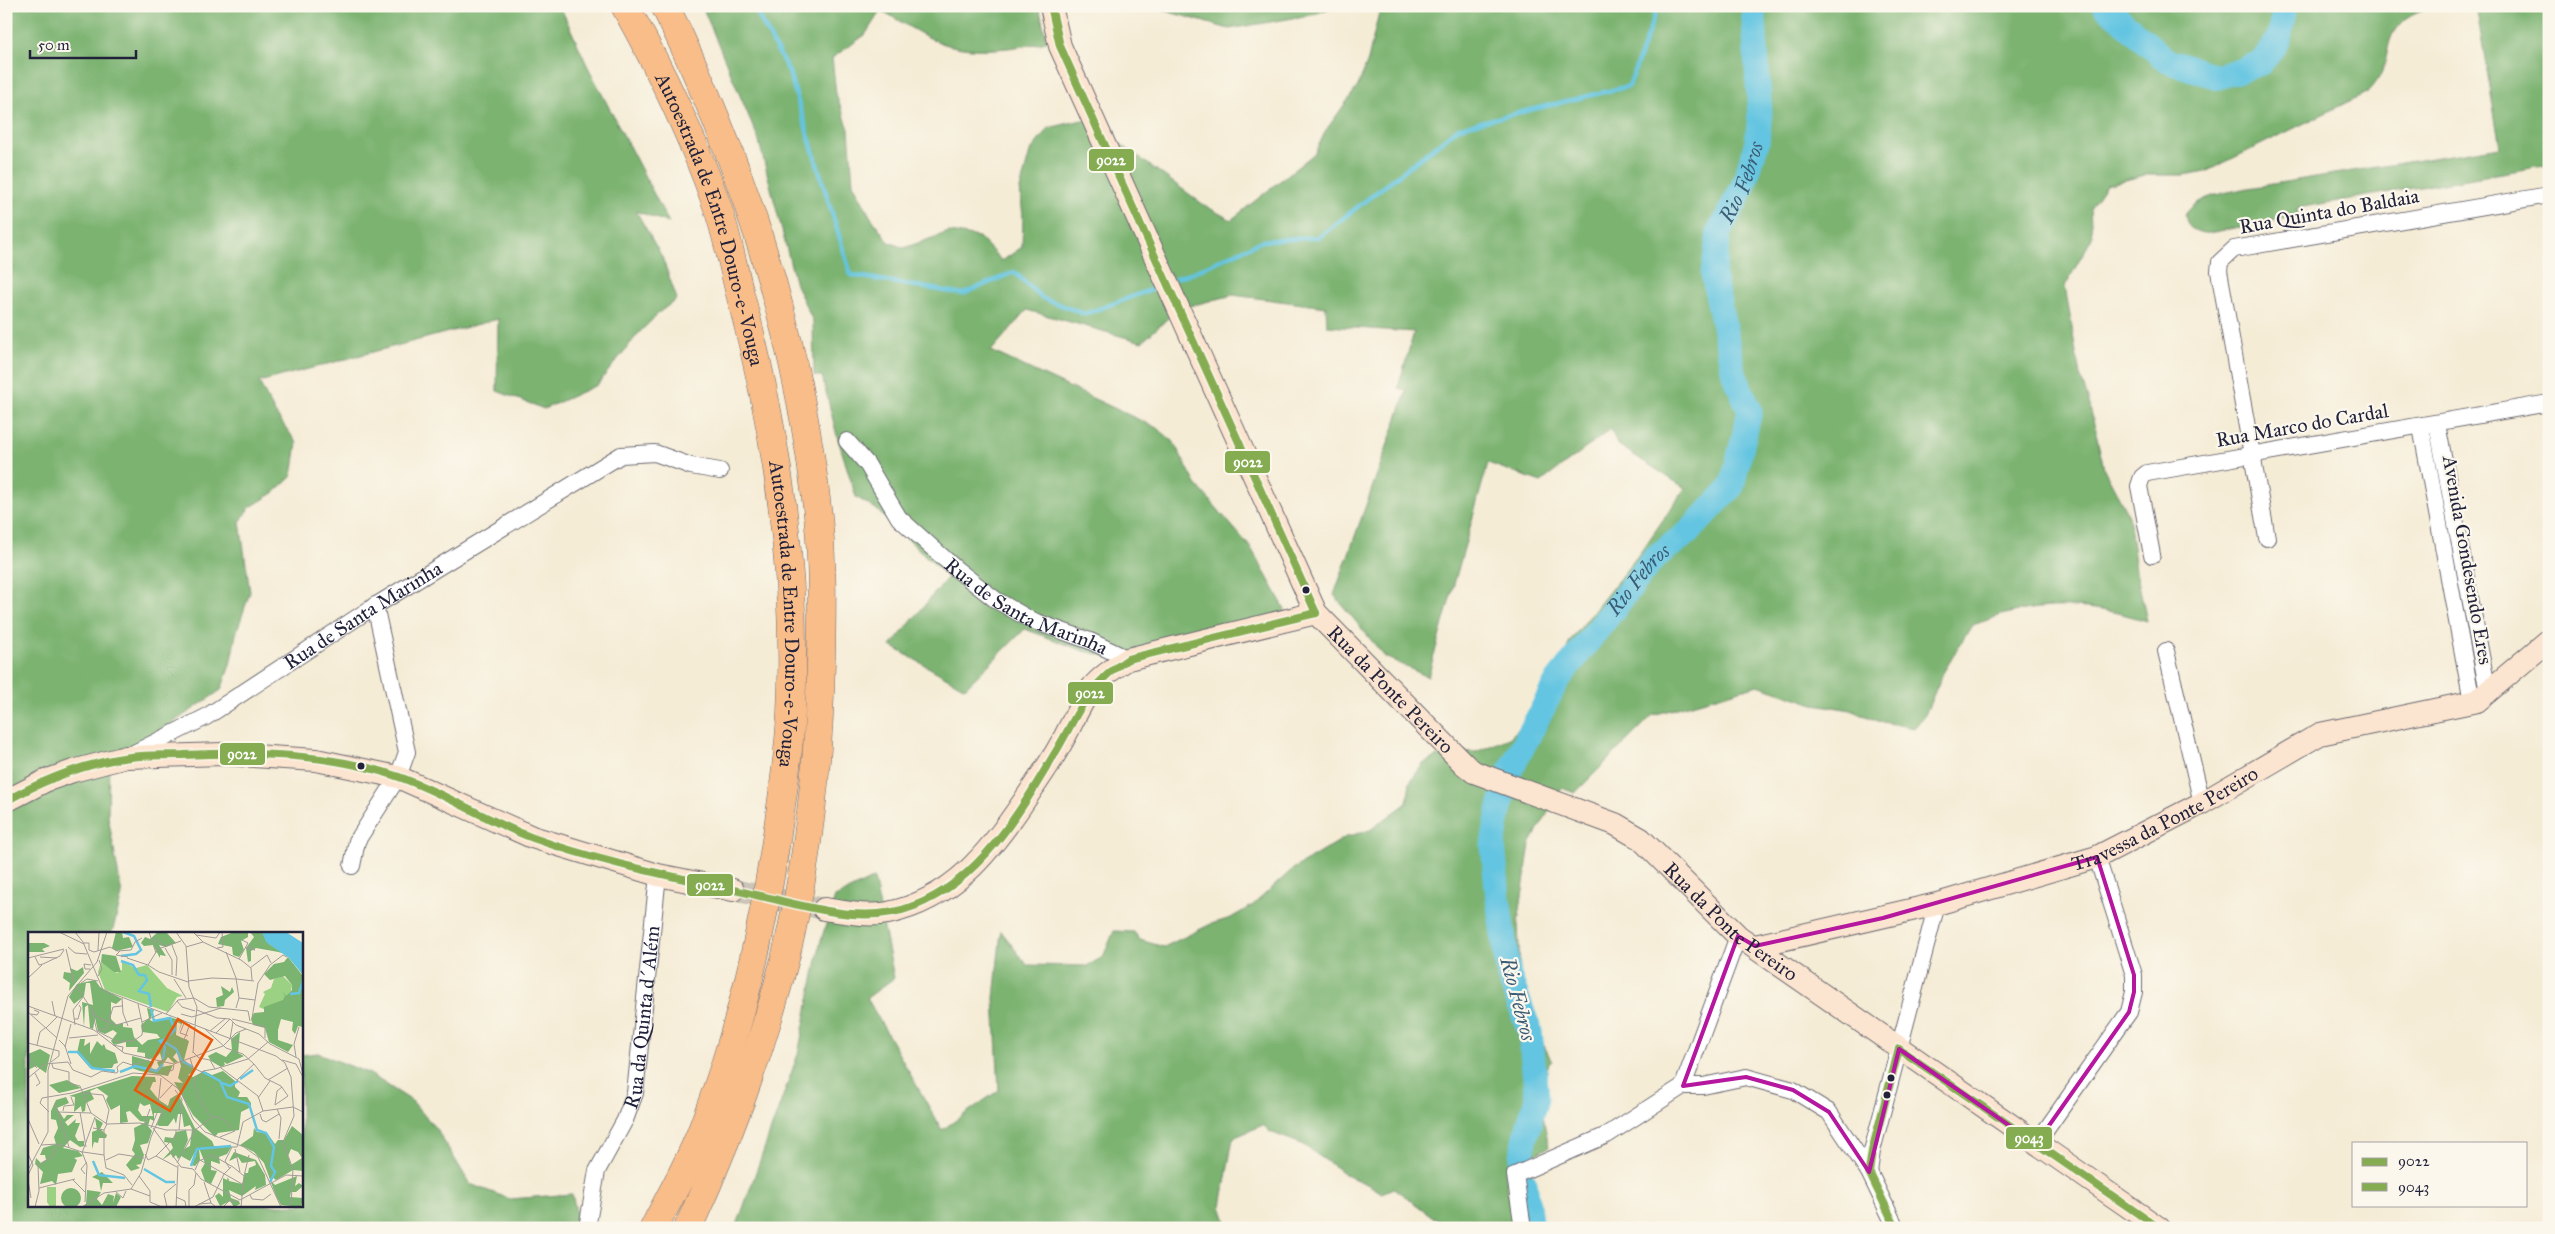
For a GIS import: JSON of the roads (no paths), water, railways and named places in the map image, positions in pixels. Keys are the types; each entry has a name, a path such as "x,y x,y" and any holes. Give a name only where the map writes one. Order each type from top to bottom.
{"highway":[{"name":"Autoestrada de Entre Douro-e-Vouga","path":"625,6 659,68 719,213 754,344 774,442 787,548 791,622 791,714 782,799 767,901 739,1020 704,1122 654,1228"},
{"name":"Autoestrada de Entre Douro-e-Vouga","path":"665,6 683,43 745,191 781,314 802,409 818,518 822,627 820,727 802,868 785,957 757,1055 726,1142 688,1228"}],"street":[{"name":"Rua da Ponte Pereiro","path":"1051,6 1060,46 1316,613 1465,766 1474,772 1627,830 1653,850 1747,941 1899,1049 2159,1228"},
{"name":"Rua Quinta do Baldaia","path":"2268,538 2220,272 2220,262 2234,249 2549,195"},
{"name":"Rua Marco do Cardal","path":"2152,555 2139,486 2142,477 2147,473 2549,403"},
{"name":"Avenida Gondesendo Eres","path":"2429,425 2480,697"},
{"name":"Rua de Santa Marinha","path":"847,441 867,464 899,518 955,568 996,600 1031,620 1090,641 1128,658 1316,613"},
{"name":"Rua de Santa Marinha","path":"6,802 45,782 73,771 126,757 206,717 375,605 621,455 655,453 691,466 720,472"},
{"path":"352,866 357,842 398,777 408,752 375,605"},
{"name":"Travessa da Ponte Pereiro","path":"1747,941 1938,904 2096,858 2202,803 2320,734 2480,697 2549,640"},
{"path":"2166,652 2202,803"},
{"path":"824,909 864,915 887,913 915,905 948,887 980,861 999,839 1041,776 1090,691 1108,672 1128,658"},
{"path":"126,757 197,754 258,755 339,763 398,777 532,837 658,875 733,890"},
{"path":"2036,1144 2129,1012 2134,992 2134,975 2096,858"},
{"name":"Rua da Quinta d´Além","path":"587,1228 597,1172 625,1120 635,1093 658,875"},
{"path":"1869,1172 1872,1151 1938,904"},
{"path":"1683,1086 1747,941"},
{"path":"1523,1228 1515,1175 1607,1135 1683,1086 1703,1086 1746,1077 1793,1090 1829,1112 1869,1172 1896,1228"}],"waterway":[{"path":"753,6 789,72 851,275 963,294 1014,272 1042,298 1085,314 1158,287"},
{"path":"1176,278 1192,273 1262,241 1319,237 1460,127 1629,86 1658,6"},
{"name":"Rio Febros","path":"1522,1159 1524,1140 1537,1098 1530,1032 1509,976 1498,899 1493,845 1499,811 1510,771 1557,681 1654,558 1690,531 1732,486 1750,411 1734,374 1713,274 1719,232 1743,187 1757,142 1760,114 1753,6"},
{"name":"Rio Febros","path":"2105,6 2167,61 2218,77 2261,63 2279,39 2285,6"},
{"name":"Rio Febros","path":"1525,1183 1531,1228"}],"tunnel":[{"path":"733,890 824,909"}]}
